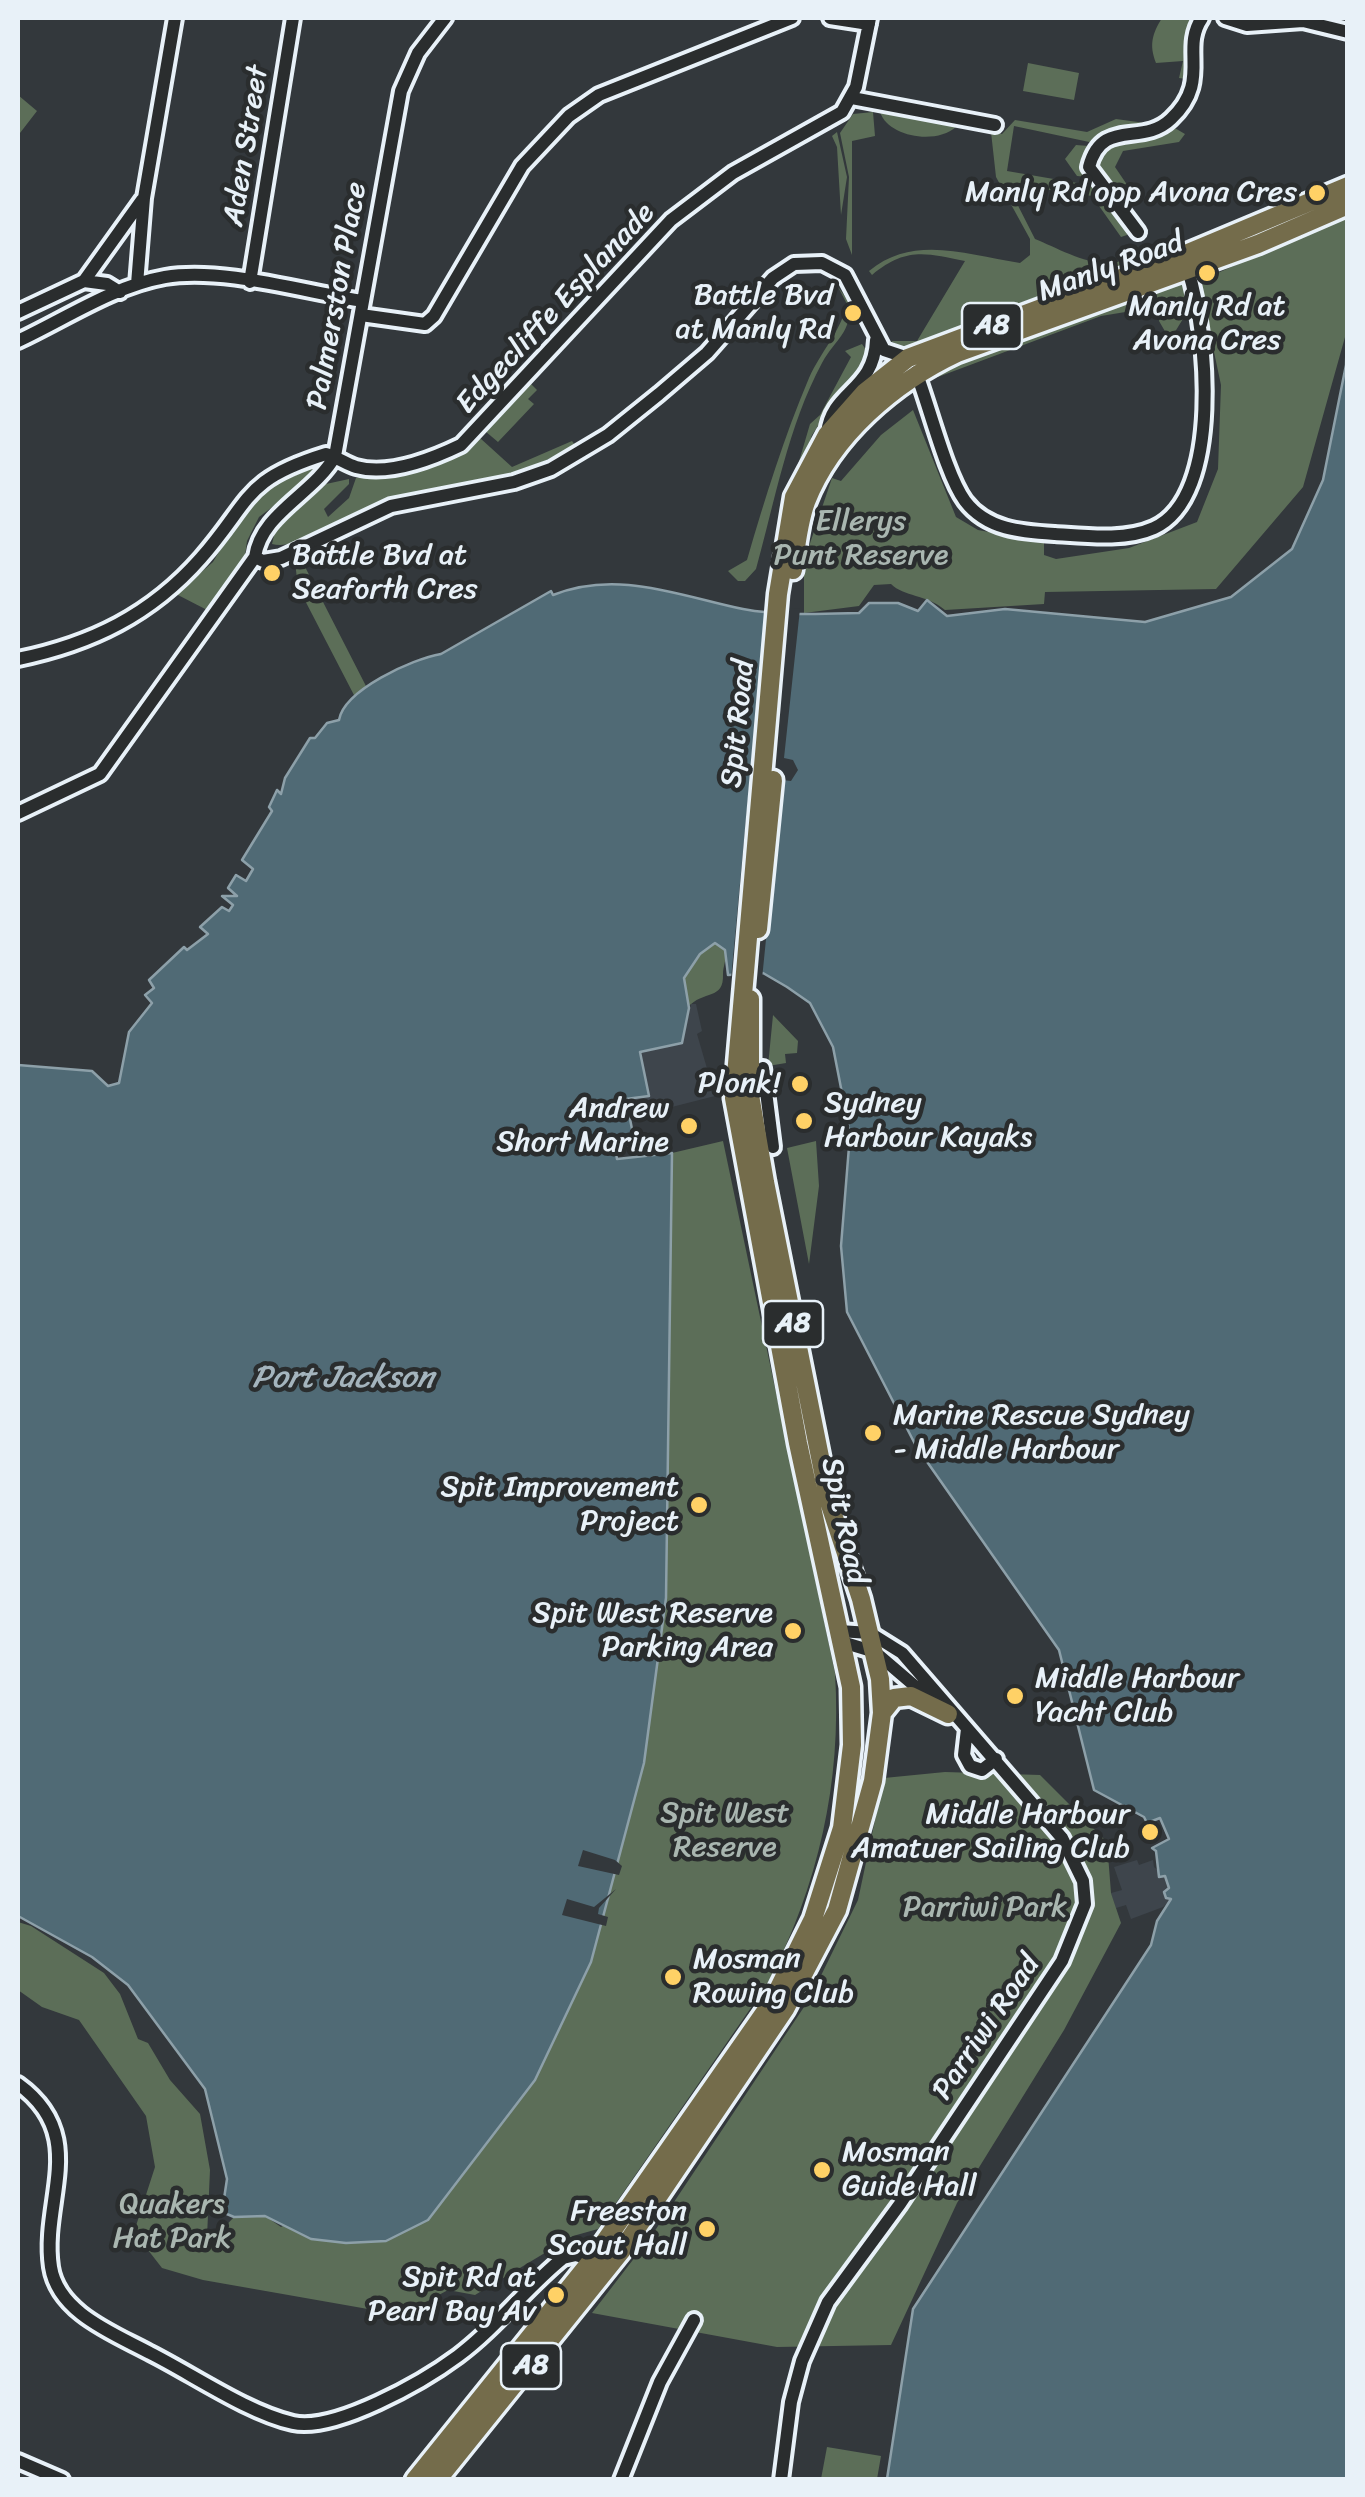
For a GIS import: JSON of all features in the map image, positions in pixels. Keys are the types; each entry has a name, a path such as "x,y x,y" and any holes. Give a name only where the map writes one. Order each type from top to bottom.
{"highway":[{"name":"Manly Road","path":"1185,263 1348,186"},
{"name":"Manly Road","path":"815,453 865,392 912,365 1348,205"},
{"name":"Manly Road","path":"784,594 800,524 817,479 912,365"},
{"name":"Spit Road","path":"415,2480 592,2260 772,2002 813,1919 835,1857 849,1784 852,1702 736,1123 734,1060 745,994 790,511 815,453"},
{"name":"Spit Road","path":"437,2480 622,2250 786,2009 836,1910 873,1781 882,1713 873,1642 829,1502 765,1182 750,1096 745,994"},
{"path":"882,1713 894,1698 911,1696 960,1722"}],"street":[{"path":"138,284 144,198 175,18"},
{"name":"Aden Street","path":"250,282 293,18"},
{"name":"Palmerston Place","path":"18,813 100,774 259,559 263,531 324,474 334,456 401,91 418,53 445,18"},
{"path":"18,341 138,284 168,276 250,282 425,324 434,316 522,166 568,116 599,95 792,18"},
{"path":"830,18 870,21 852,98 995,125"},
{"path":"1138,232 1089,167 1093,152 1102,140 1168,122 1184,104 1196,77 1196,27 1202,18"},
{"path":"1225,18 1247,25 1304,21 1348,32"},
{"name":"Edgecliffe Esplanade","path":"18,659 85,642 121,626 182,578 258,484 307,460 326,454 360,468 396,466 460,445 671,220 733,173 842,112 852,98"},
{"path":"18,312 84,281 144,198"},
{"path":"259,559 281,558 392,506 514,482 550,469 608,435 659,394 706,353 773,278 794,264 822,264 846,275 876,340 890,355 912,365 965,501 998,528 1104,538 1154,528 1180,508 1194,468 1204,405 1205,355 1185,263"},
{"path":"84,281 120,292"},
{"path":"827,435 829,418 872,371 876,340"},
{"path":"763,1068 773,1147"},
{"path":"840,1636 873,1642"},
{"name":"Parriwi Road","path":"781,2480 795,2388 828,2302 1062,1961 1085,1904 1075,1861 1062,1838 996,1759 873,1642"},
{"path":"960,1722 964,1754 970,1766 982,1770 996,1759"},
{"path":"18,2084 42,2109 58,2147 51,2267 66,2296 104,2328 283,2420 328,2422 395,2394 458,2356 563,2258 576,2255 592,2260"},
{"path":"621,2480 660,2382 694,2320"},
{"path":"18,2461 62,2480"}],"shaded area":[{"path":"691,1004 696,1004 702,1031 697,1034 715,1096 660,1110 644,1111 642,1103 627,1106 626,1099 640,1096 640,1052 682,1043"},
{"path":"1137,1860 1139,1865 1153,1860 1154,1867 1165,1876 1170,1889 1164,1893 1171,1900 1131,1919 1126,1905 1116,1908 1111,1893 1122,1890 1114,1867"}],"green space":[{"path":"1162,18 1192,18 1186,79 1179,78 1183,61 1156,63 1153,40"},
{"path":"1028,63 1079,73 1074,100 1023,91"},
{"path":"18,95 37,111 20,133 18,131"},
{"path":"885,108 956,121 956,127 937,136 914,136 885,121 880,112"},
{"path":"873,112 875,136 852,141 852,255 846,239 849,177 840,133 853,114"},
{"path":"1116,119 1145,123 1094,143 1014,126 1007,171 1096,183 1126,224 1127,235 1121,237 1092,196 1007,184 1035,239 1075,256 1116,262 1136,246 1146,250 1182,238 1180,245 976,319 908,351 891,341 917,341 965,261 916,254 895,260 872,275 869,271 886,260 923,250 961,252 1020,263 1030,255 1030,239 996,177 991,132 1002,134 1015,120 1087,132"},
{"path":"1173,127 1185,134 1179,142 1123,151 1115,167 1134,195 1125,199 1103,174 1096,158 1105,145"},
{"path":"837,132 847,177 841,215 837,147 832,136"},
{"path":"1076,145 1089,146 1088,177 1077,176 1065,159"},
{"name":"Ellerys Punt Reserve","path":"1347,217 1347,330 1303,487 1216,589 1045,592 1044,604 945,610 891,584 874,585 859,606 804,613 804,561 832,478 841,481 881,435 913,410 956,517 978,530 1044,542 1044,555 1056,559 1129,548 1197,522 1218,469 1221,385 1199,281"},
{"path":"1185,279 1189,309 1170,340 1159,321 1162,306 1101,316 938,377 936,369"},
{"path":"838,287 850,303 848,322 822,363 800,412 756,569 745,581 738,581 728,571 747,560 800,400 844,314 847,304"},
{"path":"862,344 869,354 870,367 829,409 812,435 776,540 810,424 820,415 851,357 845,351"},
{"path":"529,382 537,390 528,399 534,404 498,442 485,431"},
{"path":"480,438 512,467 572,441 575,445 489,483 338,525 296,542 272,544 275,531 326,484 349,479 349,484 324,509 328,517 349,498 356,478 418,471 466,451"},
{"path":"316,466 307,481 259,517 247,541 244,563 209,611 176,594 213,562 245,507 265,489"},
{"path":"301,559 367,688 355,697 298,587 295,562"},
{"path":"715,943 725,950 720,988 687,1008 684,978 704,950"},
{"path":"773,1015 798,1041 797,1053 785,1054 786,1063 768,1066"},
{"name":"Spit West Reserve","path":"723,1141 835,1673 835,1754 823,1832 801,1909 768,1983 598,2229 573,2236 475,2295 448,2290 402,2315 203,2280 162,2268 134,2232 155,2167 146,2116 79,2020 42,2007 18,1990 18,1922 31,1926 104,1973 120,1994 138,2039 148,2043 170,2080 200,2114 210,2170 207,2237 216,2236 234,2217 265,2216 281,2227 535,2080 591,1962 644,1763 666,1598 670,1161 672,1153"},
{"path":"816,1141 819,1186 809,1264 787,1148"},
{"name":"Parriwi Park","path":"945,1772 1040,1775 1107,1842 1111,1893 1121,1923 1064,2030 957,2203 891,2345 777,2347 592,2313 652,2235 810,1998 858,1900 884,1778"},
{"path":"827,2447 881,2456 877,2479 821,2479"}],"water":[{"name":"Port Jackson","path":"1347,332 1347,2479 887,2479 913,2309 1151,1945 1157,1921 1171,1899 1166,1898 1164,1892 1169,1888 1165,1876 1159,1877 1156,1851 1152,1848 1169,1839 1160,1818 1147,1823 1144,1817 1094,1790 1059,1650 916,1446 847,1312 841,1246 850,1134 833,1047 810,1003 763,973 728,975 725,950 715,943 700,954 684,978 689,1008 682,1043 640,1052 649,1096 626,1099 635,1144 615,1148 617,1159 672,1153 666,1598 644,1763 591,1962 535,2080 428,2220 386,2241 346,2243 311,2239 265,2216 234,2217 222,2212 227,2179 205,2089 128,1985 92,1957 18,1916 18,1065 92,1071 108,1086 119,1083 129,1032 152,1003 145,995 154,988 149,980 184,947 187,950 208,934 200,927 222,907 229,911 233,905 222,896 237,896 228,888 236,875 246,881 253,869 242,860 272,811 269,807 277,790 281,794 285,778 310,738 315,738 327,723 339,720 353,698 366,687 414,662 441,654 551,591 553,595 601,584 648,587 743,609 801,614 859,613 869,603 898,603 918,611 927,600 947,616 1005,609 1145,622 1231,597 1292,549 1323,480 1346,365"}],"pier":[{"path":"766,606 800,609 784,758 793,760 798,770 791,781 782,780 762,979 731,979"},
{"path":"583,1850 615,1860 622,1866 619,1875 578,1866"},
{"path":"616,1889 599,1908 598,1914 608,1917 606,1926 562,1915 567,1899 594,1907"}],"place":[{"name":"Manly Rd opp Avona Cres","path":"1317,193"},
{"name":"Manly Rd at Avona Cres","path":"1207,273"},
{"name":"Battle Bvd at Manly Rd","path":"853,313"},
{"name":"Battle Bvd at Seaforth Cres","path":"272,573"},
{"name":"Plonk!","path":"800,1084"},
{"name":"Sydney Harbour Kayaks","path":"804,1121"},
{"name":"Andrew Short Marine","path":"689,1126"},
{"name":"Marine Rescue Sydney - Middle Harbour","path":"873,1433"},
{"name":"Spit Improvement Project","path":"699,1505"},
{"name":"Spit West Reserve Parking Area","path":"793,1631"},
{"name":"Middle Harbour Yacht Club","path":"1015,1696"},
{"name":"Middle Harbour Amatuer Sailing Club","path":"1150,1832"},
{"name":"Mosman Rowing Club","path":"673,1977"},
{"name":"Mosman Guide Hall","path":"822,2170"},
{"name":"Freeston Scout Hall","path":"707,2229"},
{"name":"Spit Rd at Pearl Bay Av","path":"556,2295"}],"park label":[{"name":"Quakers Hat Park","path":"172,2222"}]}
